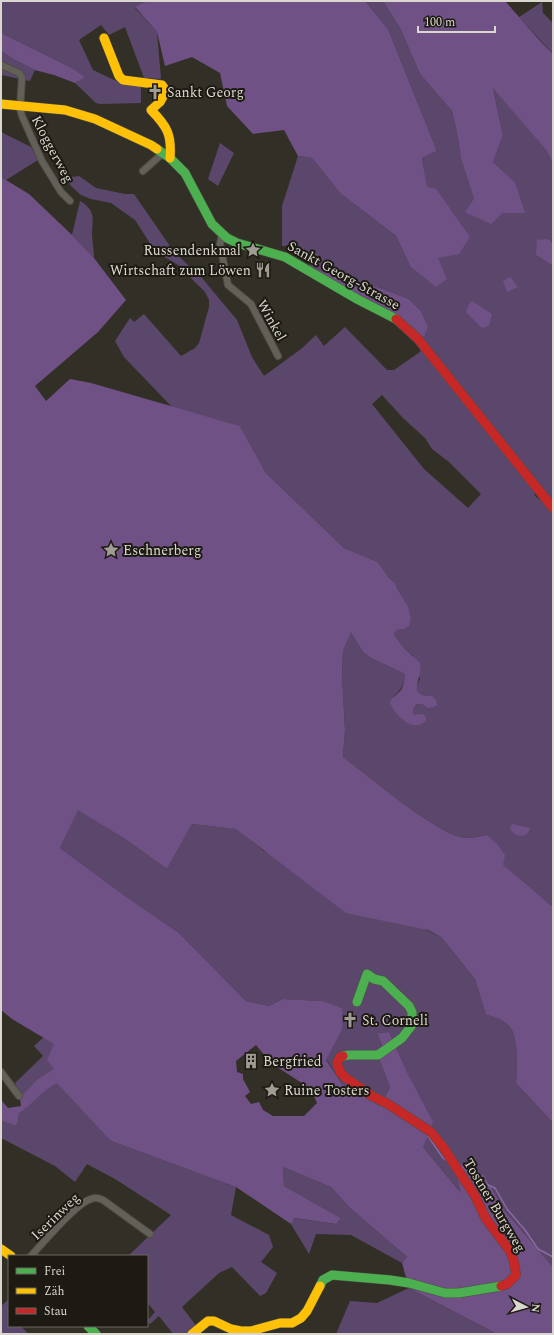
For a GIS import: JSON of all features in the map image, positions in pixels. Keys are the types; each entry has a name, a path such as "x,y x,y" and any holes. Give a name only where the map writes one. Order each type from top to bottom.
{"street":[{"path":"104,38 119,76 123,80 162,85 165,87 165,96 151,110 165,124 170,133 171,140 166,155 143,171"},
{"path":"1,65 22,77 20,106"},
{"name":"Sankt Georg-Strasse","path":"1,104 57,108 76,112 117,128 151,145 166,155 185,173 212,224 222,234 237,243 285,258 357,299 396,319 405,326 430,354 534,484 544,499 553,508"},
{"name":"Kloggerweg","path":"20,106 22,116 42,161 62,192 70,201"},
{"name":"Winkel","path":"222,234 220,244 228,285 251,304 278,356"},
{"name":"Tostner Burgweg","path":"192,1334 208,1321 214,1321 232,1329 241,1331 251,1331 280,1322 292,1323 301,1318 307,1311 323,1280 332,1275 409,1283 445,1293 459,1293 507,1284 516,1275 514,1262 510,1251 486,1219 475,1196 443,1147 431,1132 352,1083 340,1072 337,1063 340,1057 349,1055 378,1055 402,1038 412,1025 412,1012 409,1006 383,981 374,979 367,974 358,1002"},
{"path":"1,1072 19,1096"},
{"name":"Iserinweg","path":"32,1255 76,1208 91,1199 98,1198 103,1200 150,1234"}],"shaded area":[{"path":"1,1 147,1 135,8 157,32 161,79 144,78 125,27 109,35 101,25 79,40 93,70 114,80 141,87 141,103 96,103 75,83 84,77 70,67 1,33"},
{"path":"147,1 365,1 388,29 437,151 422,158 427,187 436,189 470,237 459,254 438,258 447,279 436,287 410,266 396,236 340,193 312,158 298,156 284,130 253,134 227,106 220,73 192,57 165,66 157,32 135,7"},
{"path":"365,1 383,1 400,28 420,74 452,111 461,159 474,199 502,213 524,213 515,182 493,162 503,135 493,87 546,150 553,163 553,244 549,239 536,255 553,266 553,502 417,333 428,326 421,311 409,299 364,282 345,280 311,267 299,249 292,246 282,246 282,206 298,156 312,158 340,193 396,236 410,266 438,257 422,158 437,151 388,29"},
{"path":"383,1 505,1 553,54 553,163 546,150 493,88 503,135 493,162 515,182 525,213 502,213 491,224 465,212 474,199 461,159 452,111 420,74 400,28"},
{"path":"542,2 543,13 553,23 553,54 519,17"},
{"path":"1,33 70,67 85,77 75,83 35,70 13,59 1,51"},
{"path":"1,51 35,70 30,81 1,75"},
{"path":"1,132 31,147 38,160 6,180 1,177"},
{"path":"220,143 234,153 218,186 208,179"},
{"path":"68,174 72,177 79,176 96,188 125,194 134,194 174,252 202,278 237,320 252,357 264,376 301,349 316,335 324,346 345,327 387,370 394,370 420,352 421,347 534,491 535,496 553,510 553,907 502,865 487,835 474,838 463,838 443,830 405,805 343,757 345,730 342,674 343,651 351,631 363,652 371,658 405,674 402,687 393,697 413,715 413,709 417,704 422,704 427,695 422,695 417,691 417,685 420,679 413,656 405,649 394,635 397,630 404,629 408,606 395,583 389,578 378,562 344,548 266,473 240,426 172,407 124,357 115,341 130,318 134,322 144,314 181,356 195,348 199,343 209,307 209,300 205,292 178,265 155,251 135,220 111,203 91,199 81,195 71,186 67,179","holes":["382,395 403,418 425,438 432,449 449,462 481,494 468,508 424,469 372,404"]},
{"path":"1,177 29,194 72,235 94,258 126,300 98,332 35,386 46,401 70,379 91,383 240,426 266,473 344,548 378,562 389,578 395,583 408,606 411,619 409,626 404,629 397,630 394,635 405,649 420,663 417,691 422,695 432,696 436,700 437,705 428,708 422,704 417,704 413,709 413,715 423,714 426,717 426,720 421,724 416,725 405,722 392,707 390,702 392,698 401,690 405,674 371,658 363,652 351,632 343,651 342,674 345,730 343,757 405,805 447,832 463,838 474,838 487,835 498,845 505,855 503,865 553,907 553,1123 516,1083 517,1053 514,1037 509,1026 501,1020 486,1015 475,979 441,937 428,930 346,913 236,829 192,824 167,869 125,839 78,810 60,848 179,933 246,1001 269,1006 283,999 323,1001 342,1008 342,1030 326,1060 342,1084 380,1106 390,1087 378,1056 384,1051 377,1033 389,1032 410,1078 433,1122 423,1147 461,1193 454,1160 485,1176 504,1210 553,1267 553,1334 497,1334 409,1288 402,1263 407,1257 349,1207 331,1187 283,1167 284,1186 341,1218 336,1224 294,1218 291,1224 236,1187 111,1141 57,1083 47,1089 19,1113 18,1122 15,1125 1,1121 1,1100 8,1108 21,1106 20,1098 37,1080 54,1069 47,1060 54,1044 12,1019 1,1010","holes":["256,1045 271,1063 311,1089 317,1103 304,1116 273,1116 263,1110 259,1102 251,1104 245,1096 250,1092 243,1079 243,1074 237,1072 236,1061"]},
{"path":"80,201 85,204 92,214 94,258 72,235"},
{"path":"549,239 553,244 553,266 536,255 537,240"},
{"path":"311,267 345,280 364,282 409,299 421,311 428,326 424,337"},
{"path":"510,277 518,287 507,292 503,281"},
{"path":"472,301 492,314 489,326 482,328 466,312"},
{"path":"78,809 125,839 167,869 192,824 237,829 264,851 441,937 475,979 486,1015 501,1020 509,1026 514,1037 517,1053 516,1083 553,1123 553,1267 504,1210 485,1176 462,1194 423,1147 410,1078 389,1032 377,1033 384,1052 378,1056 390,1087 380,1106 342,1084 326,1059 342,1030 342,1008 322,1001 283,999 269,1006 246,1001 179,933 60,848"},
{"path":"512,824 530,828 526,834 521,836 512,831 510,828"},
{"path":"46,1035 54,1044 111,1141 236,1187 231,1215 269,1235 273,1247 261,1262 277,1273 266,1293 260,1296 232,1267 219,1273 182,1307 197,1327 188,1334 173,1334 159,1316 150,1324 148,1322 148,1320 155,1312 148,1303 148,1255 129,1255 171,1215 115,1179 87,1164 75,1182 55,1166 1,1138 1,1121 11,1124 18,1122 19,1113 26,1106 15,1083 43,1056 34,1046"},
{"path":"283,1167 331,1187 349,1207 407,1257 402,1263 351,1235 316,1234 309,1254 291,1224 293,1218 335,1224 341,1218 284,1186"},
{"path":"409,1288 497,1334 336,1334 350,1301 377,1303"},
{"path":"8,1300 8,1327 22,1327 28,1334 1,1334 1,1306"}],"waterway":[{"path":"428,1136 446,1160"},
{"path":"462,1167 488,1185 495,1188 507,1209 525,1230 538,1249 553,1257"}],"traffic: fast":[{"path":"157,149 170,158 185,173 212,224 227,238 237,243 285,257 357,299 396,319"},
{"path":"343,1056 378,1055 402,1038 412,1025 412,1012 409,1006 383,981 374,979 367,974 357,1002"},
{"path":"320,1286 323,1280 332,1275 409,1283 445,1293 459,1293 501,1286"},
{"path":"89,1327 96,1334"}],"traffic: slow":[{"path":"104,38 119,76 123,80 162,85 166,91 160,102 151,110 165,126 167,131 170,143 170,158"},
{"path":"1,104 65,110 95,119 157,149"},
{"path":"1,1249 10,1255"},
{"path":"192,1334 208,1321 214,1321 231,1329 241,1331 251,1331 280,1323 292,1323 301,1318 307,1311 320,1286"}],"traffic: jam":[{"path":"396,319 418,339 553,508"},
{"path":"343,1056 340,1057 337,1063 340,1072 346,1078 372,1096 388,1104 431,1132 443,1147 475,1196 486,1219 510,1251 514,1262 516,1275 507,1284 501,1286"}],"place":[{"name":"Sankt Georg","path":"155,92"},
{"name":"Russendenkmal","path":"253,250"},
{"name":"Wirtschaft zum Löwen","path":"263,270"},
{"name":"Eschnerberg","path":"111,550"},
{"name":"St. Corneli","path":"350,1020"},
{"name":"Bergfried","path":"251,1061"},
{"name":"Ruine Tosters","path":"272,1090"}]}
